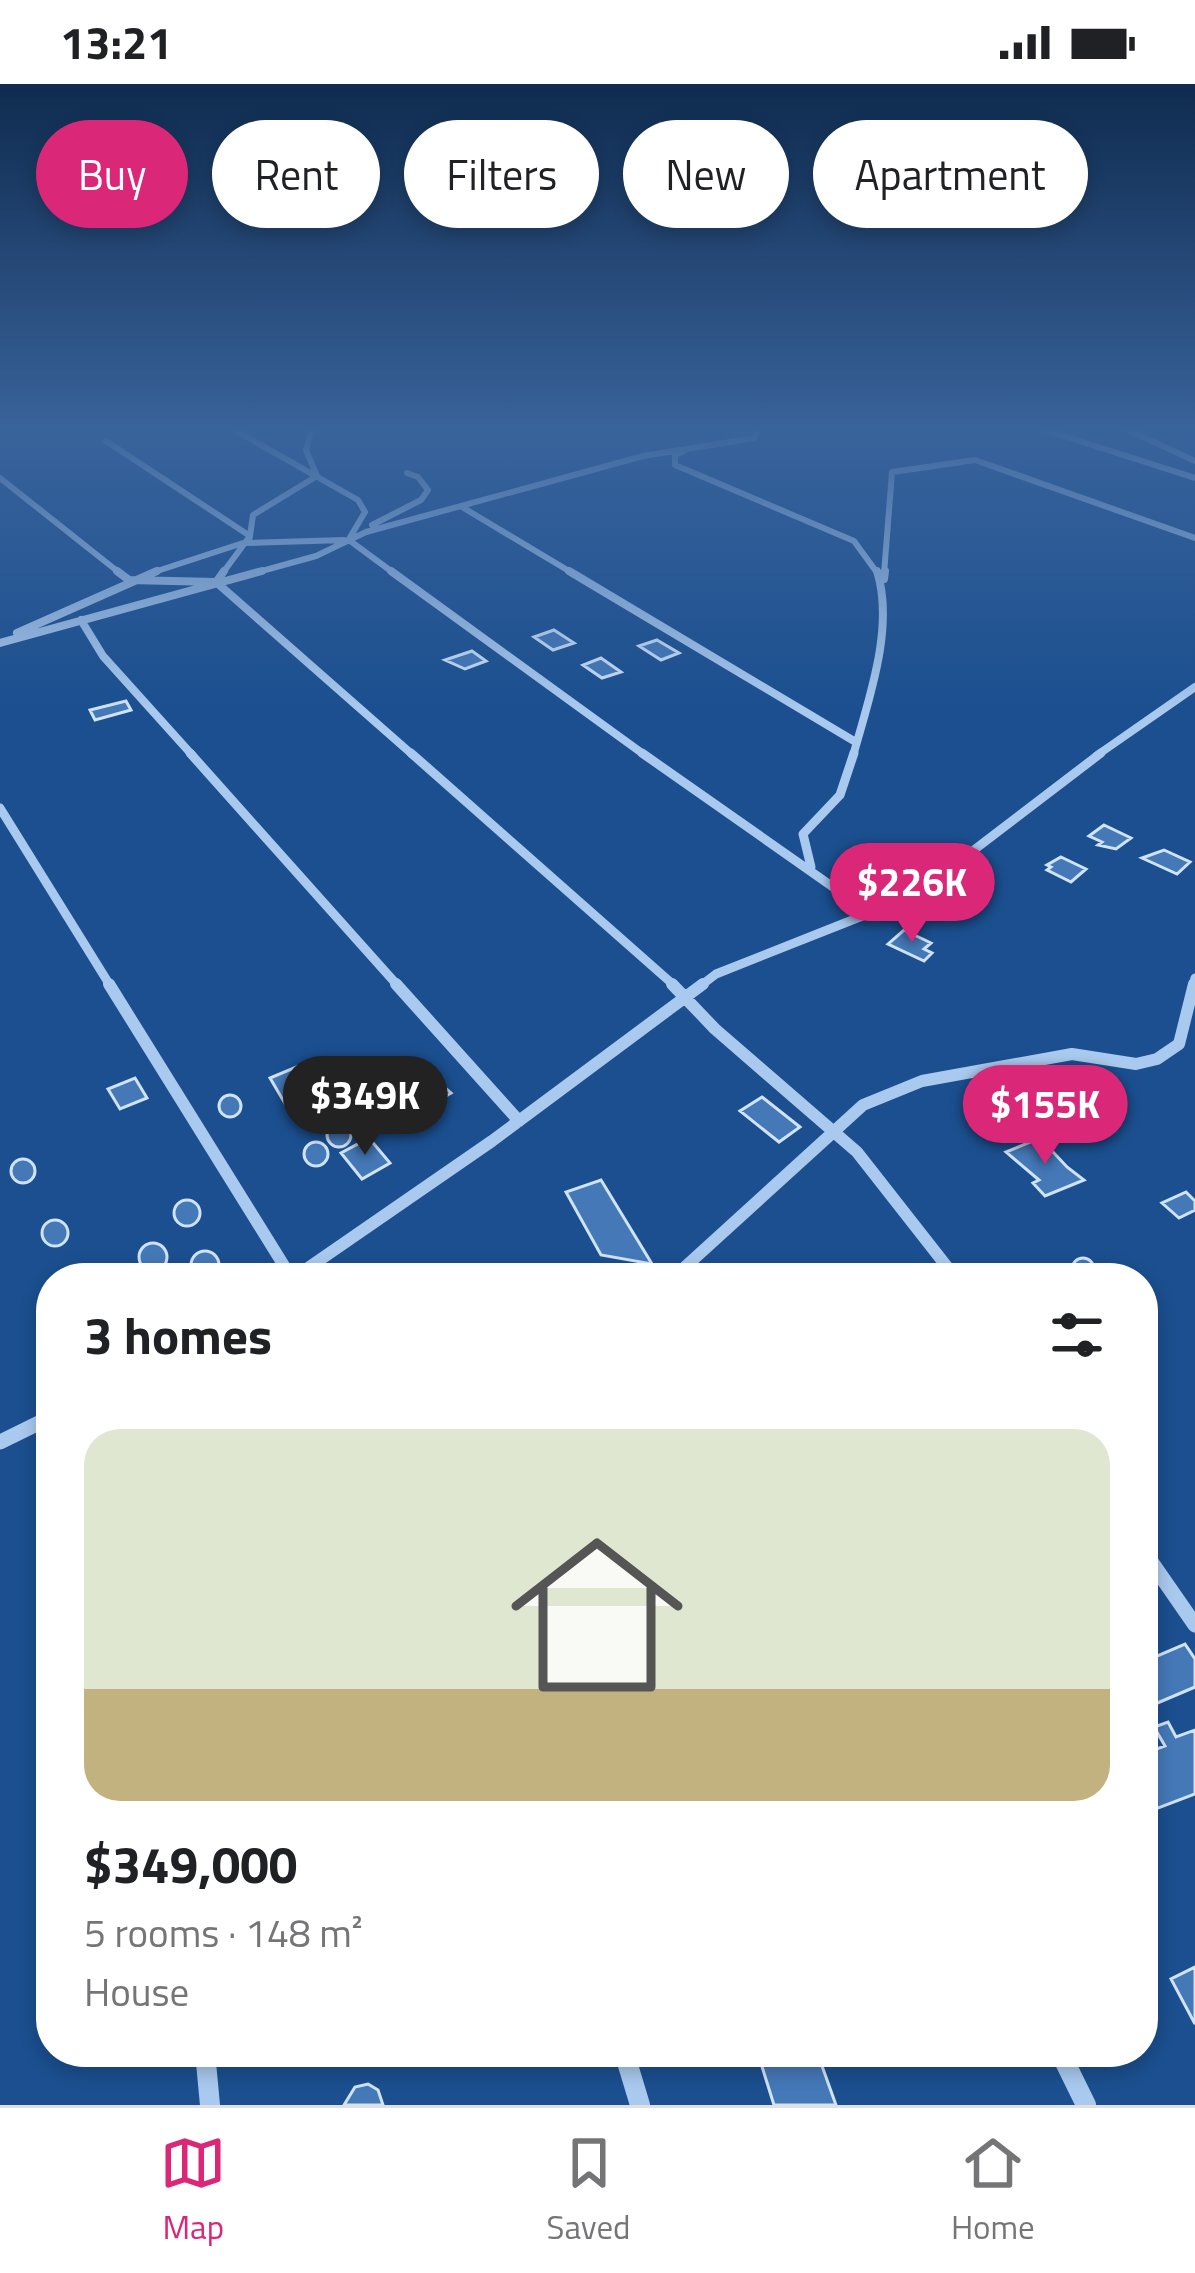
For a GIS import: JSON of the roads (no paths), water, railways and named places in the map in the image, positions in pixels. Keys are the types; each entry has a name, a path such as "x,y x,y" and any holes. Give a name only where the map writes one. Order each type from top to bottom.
{"street":[{"path":"56,522 129,580 216,582 686,996 706,1024 748,1053 834,1128 896,1192 946,1263"},
{"path":"223,522 248,540"},
{"path":"216,582 248,540 252,522"},
{"path":"349,540 359,522"},
{"path":"0,643 316,556 381,522"},
{"path":"0,643 129,580 248,540 349,540 410,522"},
{"path":"488,522 854,741"},
{"path":"810,522 854,541 868,553 883,592"},
{"path":"811,868 803,834 840,795 875,677 888,522"},
{"path":"1151,522 1195,538"},
{"path":"349,540 550,689 871,913"},
{"path":"81,620 103,656 518,1121"},
{"path":"314,1263 518,1121 716,974 871,913 932,882 1056,785 1195,687"},
{"path":"0,808 283,1263"},
{"path":"691,1263 863,1105 922,1082 1072,1054 1136,1064 1157,1059 1179,1044 1195,978"},
{"path":"0,1442 36,1424"},
{"path":"1158,1572 1195,1625"},
{"path":"206,2067 210,2105"},
{"path":"629,2067 640,2105"},
{"path":"1068,2067 1087,2105"}]}
